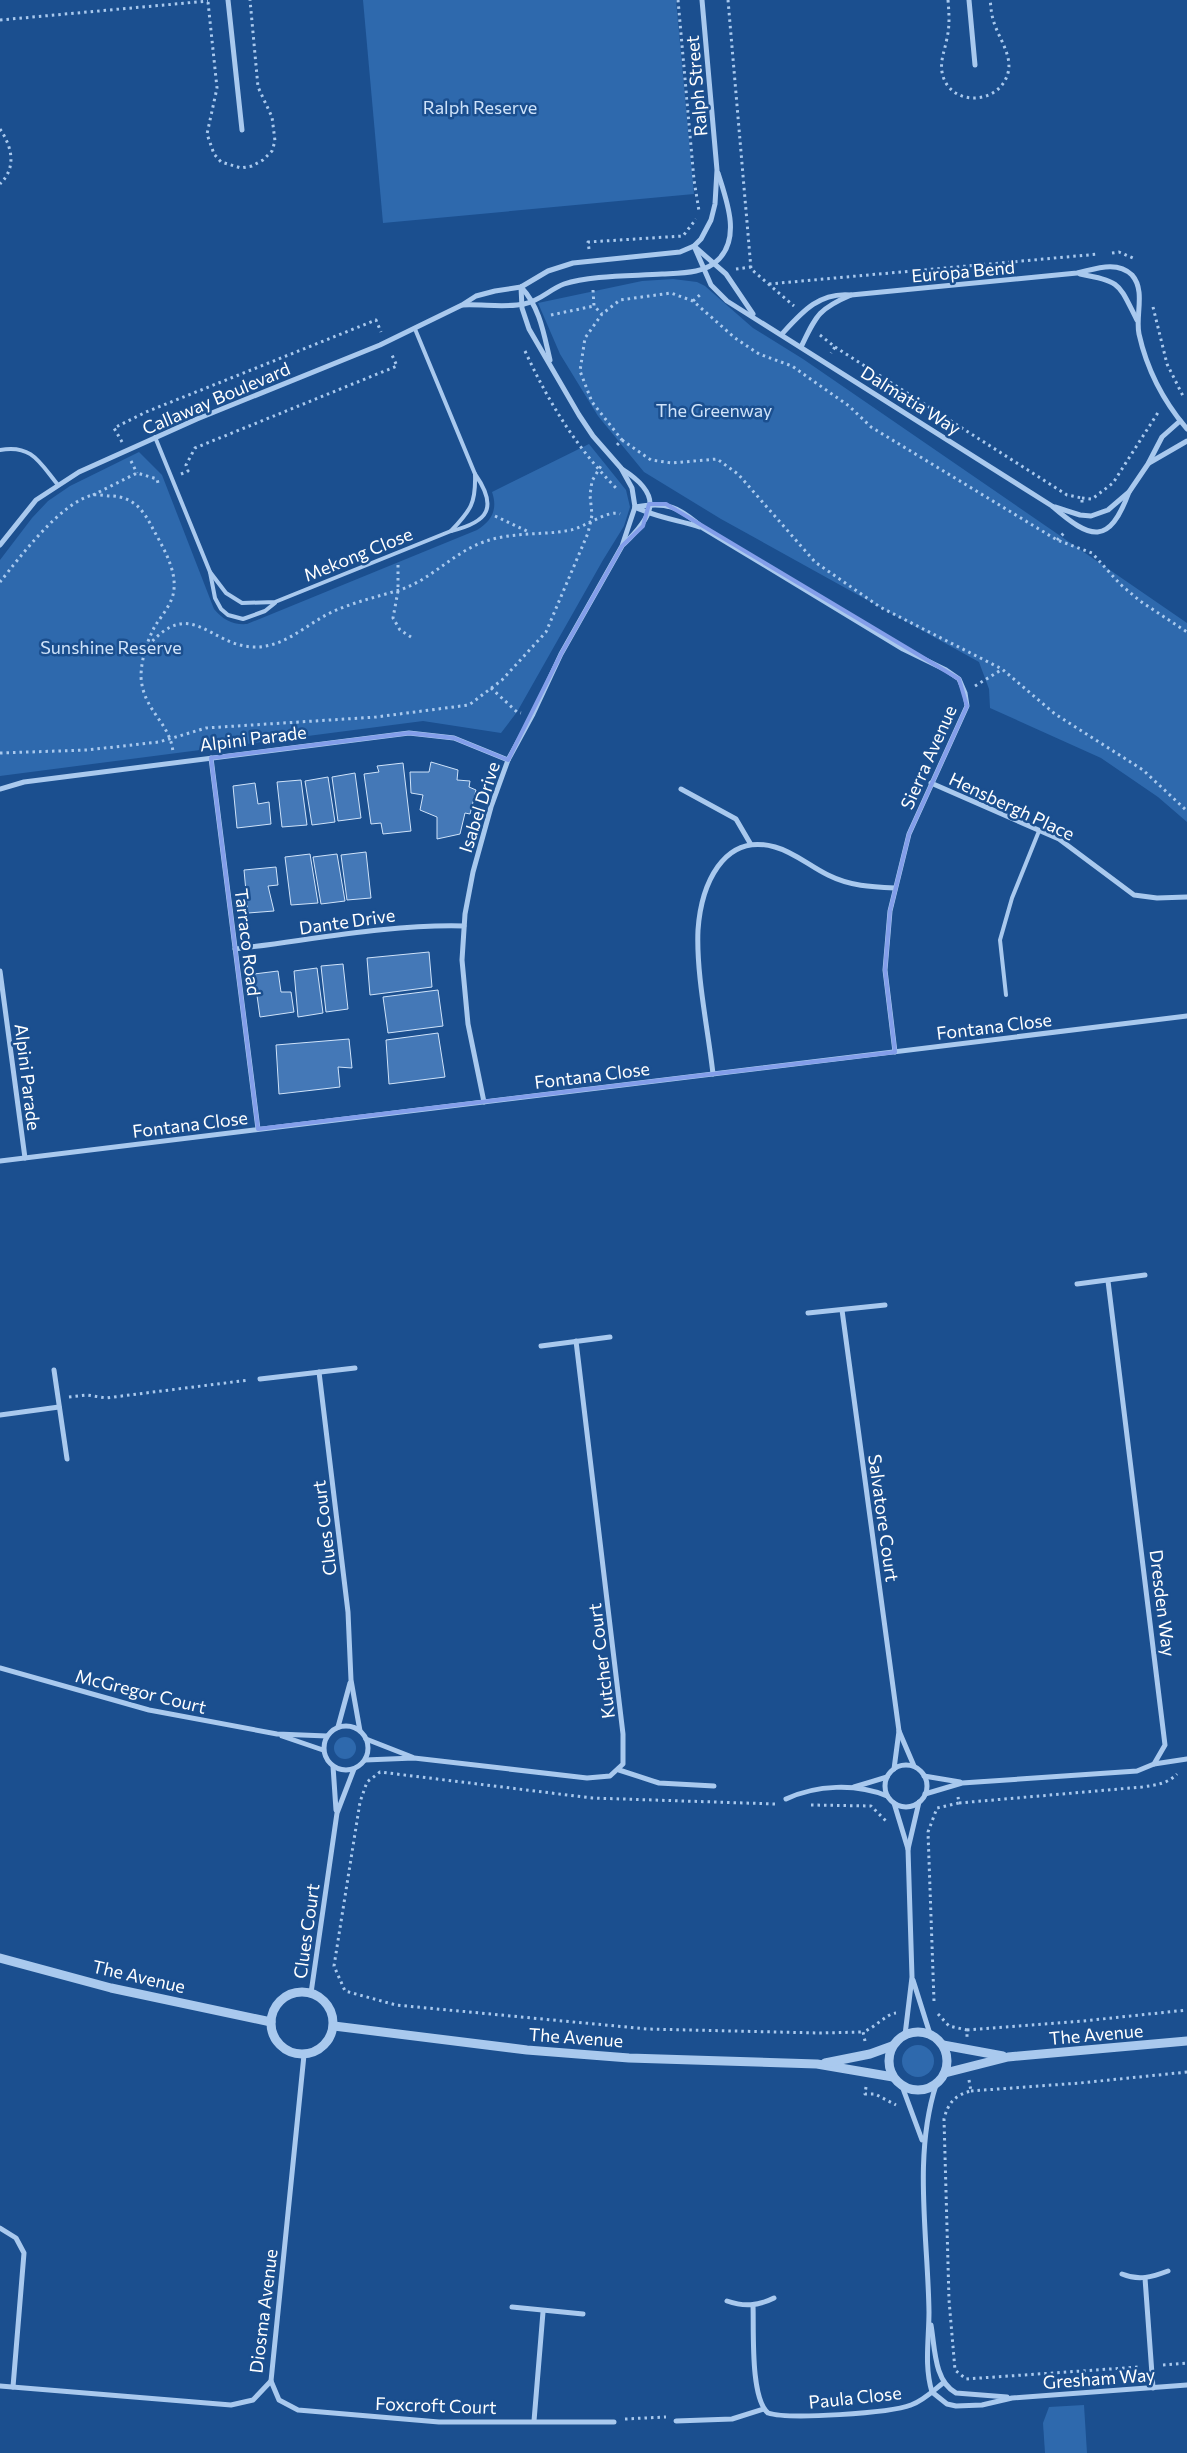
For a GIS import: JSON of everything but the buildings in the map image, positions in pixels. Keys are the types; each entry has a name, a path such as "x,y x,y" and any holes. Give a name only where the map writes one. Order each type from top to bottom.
{"street":[{"path":"228,0 242,130"},
{"name":"Ralph Street","path":"694,246 708,230 712,220 717,170 702,0"},
{"path":"970,0 976,65"},
{"name":"Ralph Street","path":"710,268 726,250 730,237 728,204 717,170"},
{"name":"Callaway Boulevard","path":"0,545 36,500 79,472 155,437 415,329 485,292 521,287 559,266 680,252 694,246"},
{"name":"Dalmatia Way","path":"694,246 726,274 755,316"},
{"name":"Dalmatia Way","path":"694,246 711,285 727,301 755,316 1052,506 1073,524 1085,531 1105,530 1115,523 1129,492 1148,464 1158,442 1180,421"},
{"name":"Europa Bend","path":"782,334 801,312 825,297 839,294 851,295 1077,273 1103,267 1124,269 1133,276 1139,290 1137,320"},
{"name":"Callaway Boulevard","path":"462,305 521,305 532,302 555,288 577,281 710,268"},
{"name":"Europa Bend","path":"1077,273 1105,279 1123,290 1137,320 1152,373 1169,406 1187,429"},
{"path":"521,287 532,302 543,329 551,366"},
{"path":"521,287 521,305 529,329 579,415 608,454 647,488 649,509"},
{"name":"Europa Bend","path":"800,346 812,324 827,306 851,295"},
{"name":"Dalmatia Way","path":"1148,464 1187,441"},
{"path":"622,468 632,488 635,507"},
{"name":"Dalmatia Way","path":"1052,506 1080,515 1100,514 1129,492"},
{"name":"Sierra Avenue","path":"635,507 649,509 666,504 678,509 703,528 903,649 946,670 959,679 965,693 967,706 909,834 895,888 886,940 885,970 895,1052"},
{"name":"Sierra Avenue","path":"635,507 649,509 703,528"},
{"name":"Isabel Drive","path":"484,1102 468,1024 462,960 464,926 473,872 491,807 508,760 534,714 561,654 622,546 635,507"},
{"name":"Isabel Drive","path":"622,546 643,526 649,509"},
{"name":"Alpini Parade","path":"0,789 24,782 409,733 454,738 508,760"},
{"name":"Tarraco Road","path":"210,758 258,1129"},
{"name":"Hensbergh Place","path":"931,783 1059,840 1134,894 1157,898 1187,897"},
{"path":"681,789 736,820 750,843"},
{"path":"714,1074 700,965 698,930 706,892 720,862 735,849 750,843 776,847 829,876 851,885 895,888"},
{"name":"Dante Drive","path":"235,949 394,928 429,925 464,926"},
{"name":"Alpini Parade","path":"0,970 25,1158"},
{"name":"Fontana Close","path":"0,1161 1187,1016"},
{"path":"1077,1284 1145,1275"},
{"name":"Dresden Way","path":"1108,1281 1163,1720 1165,1746 1154,1764"},
{"path":"808,1313 885,1305"},
{"name":"Salvatore Court","path":"842,1310 898,1731 894,1769"},
{"path":"541,1346 610,1337"},
{"name":"Kutcher Court","path":"576,1341 623,1734 624,1757 619,1770"},
{"path":"260,1379 355,1368"},
{"path":"54,1370 67,1459"},
{"name":"Clues Court","path":"319,1372 348,1612 351,1680 360,1731"},
{"path":"0,1415 60,1408"},
{"name":"McGregor Court","path":"0,1668 149,1710 277,1734 324,1750"},
{"name":"Clues Court","path":"338,1727 351,1680"},
{"path":"366,1739 367,1753 365,1760 354,1769 347,1770 333,1766 326,1759 324,1750 327,1736 338,1727 350,1726 360,1731 366,1739 414,1758"},
{"name":"Salvatore Court","path":"898,1731 914,1766"},
{"name":"McGregor Court","path":"277,1734 327,1736"},
{"path":"365,1760 414,1758 587,1778 610,1776 619,1770 654,1782 714,1786"},
{"path":"924,1776 962,1783 1137,1771 1154,1764 1185,1759"},
{"path":"851,1788 887,1777 894,1769 907,1765 914,1766 924,1776 927,1788 919,1802 908,1849 912,1977 905,2035"},
{"name":"Clues Court","path":"333,1766 337,1813"},
{"name":"Clues Court","path":"310,1993 337,1813 354,1769"},
{"path":"887,1777 885,1790 887,1796"},
{"path":"925,1794 962,1783"},
{"path":"785,1802 806,1790 851,1788 875,1791 887,1796 894,1803 907,1807 919,1802"},
{"path":"894,1803 908,1849"},
{"name":"The Avenue","path":"0,1958 111,1988 271,2022"},
{"path":"912,1977 930,2034"},
{"path":"298,1992 310,1993 328,2005 333,2015 334,2026 331,2036 325,2045 316,2052 304,2055 293,2054 284,2049 276,2041 271,2022 273,2012 279,2002 298,1992"},
{"name":"The Avenue","path":"334,2026 468,2044 574,2054 817,2064 893,2077"},
{"path":"923,2143 902,2086 893,2077 888,2062 892,2046 905,2035 922,2032 930,2034 943,2045 947,2054 945,2073 936,2085 929,2107 923,2143 929,2314 927,2369 932,2392"},
{"name":"The Avenue","path":"945,2073 1008,2057 1187,2041"},
{"name":"The Avenue","path":"943,2045 1008,2057"},
{"name":"The Avenue","path":"817,2064 868,2055 892,2046"},
{"name":"Diosma Avenue","path":"0,2386 231,2405 253,2400 271,2381 304,2055"},
{"path":"902,2086 919,2091 936,2085"},
{"path":"0,2228 16,2238 24,2252 13,2387"},
{"path":"1122,2274 1136,2279 1168,2271"},
{"path":"1145,2278 1153,2388"},
{"path":"727,2301 753,2305 774,2298"},
{"path":"676,2421 732,2419 764,2409 757,2386 753,2305"},
{"path":"512,2308 582,2314"},
{"path":"534,2421 543,2312"},
{"path":"929,2314 943,2383"},
{"name":"Foxcroft Court","path":"271,2381 279,2400 298,2410 439,2422 614,2422"},
{"name":"Paula Close","path":"764,2409 777,2416 790,2417 893,2409 913,2405 943,2383"},
{"name":"Gresham Way","path":"943,2383 956,2393 1012,2398"},
{"name":"Gresham Way","path":"932,2392 947,2404 956,2406 982,2405 1012,2398 1187,2385"}],"lane":[{"name":"Mekong Close","path":"155,437 210,572 215,598 221,609 228,615 243,619 252,616 265,611 275,602 451,531 471,526 480,522 487,512 488,495 475,474 415,329"},
{"path":"0,450 17,448 33,455 58,485"},
{"name":"Mekong Close","path":"451,531 472,506 476,490 475,474"},
{"name":"Mekong Close","path":"210,572 226,593 242,603 275,602"},
{"path":"1006,995 1000,940 1012,898 1039,831"}],"path":[{"path":"0,20 208,0"},
{"path":"590,261 588,242 683,236 700,214 694,180 678,0"},
{"path":"728,0 751,269 801,312"},
{"path":"0,129 11,148 11,160 9,174 0,184"},
{"path":"1187,632 1140,601 1120,584 1092,553 1057,540 871,427 849,406 792,366 759,354 735,338 693,300 671,293 620,300 602,314 585,338 580,371 592,402 622,440 651,460 672,463 717,459 738,474 815,562 880,607 1002,669 1055,714 1143,770 1187,811"},
{"path":"812,324 823,338 835,347 1067,495 1092,499 1113,484 1160,410 1184,398 1187,401"},
{"path":"826,362 835,347"},
{"path":"0,753 87,750 171,739 206,728 376,716 469,705 502,680 546,632 588,534 592,515 592,480 608,454 622,440"},
{"path":"0,582 24,552 67,508 93,495 120,496 137,504 161,544 172,571 174,582 172,599 154,628 143,655 141,666 146,699 151,710 171,739 174,762"},
{"path":"1080,515 1082,498"},
{"path":"398,552 398,591 393,618 400,630 411,637"},
{"path":"965,693 1002,669"},
{"path":"491,688 516,712 534,714"},
{"path":"58,1398 76,1395 106,1398 260,1379"},
{"path":"934,2004 928,1832 937,1808 959,1802 1062,1795 1160,1784 1171,1780 1185,1759"},
{"path":"785,1802 696,1803 592,1798 380,1772 367,1782 360,1802 334,1966 345,1991 396,2005 646,2029 749,2032 863,2032 874,2027 888,2014 908,2013"},
{"path":"956,1785 959,1802"},
{"path":"803,1805 871,1806 888,1822 900,1823"},
{"path":"914,1821 931,1823"},
{"path":"924,2013 937,2012 949,2026 967,2030 1187,2010"},
{"path":"967,2030 968,2051"},
{"path":"863,2032 868,2055"},
{"path":"967,2068 971,2091"},
{"path":"868,2072 865,2094 875,2094 896,2105 911,2107"},
{"path":"1187,2072 1080,2083 971,2091 956,2097 947,2109 944,2119 949,2300 955,2370 966,2379 1187,2363"},
{"path":"929,2107 947,2109"},
{"path":"614,2422 628,2418 670,2417 676,2421"}],"highlighted area":[{"path":"649,504 666,504 959,679 967,706 909,834 890,911 885,970 895,1052 258,1129 211,758 409,733 454,738 508,760 561,654 622,546 643,526"}],"green space":[{"name":"Ralph Reserve","path":"363,0 676,0 694,194 383,223"},
{"name":"The Greenway","path":"673,279 697,282 705,286 753,328 803,359 1187,623 1187,822 1158,797 1101,758 990,708 989,689 979,662 721,519 644,472 598,416 560,354 538,303 642,281"},
{"name":"Sunshine Reserve","path":"589,444 626,490 630,507 624,526 517,712 501,733 423,721 0,776 0,560 32,518 48,501 70,486 139,452 162,475 214,609 229,621 237,624 247,624 477,530 487,523 494,509 492,492"},
{"path":"345,1737 353,1740 356,1748 353,1756 345,1759 337,1756 334,1748 337,1740"},
{"path":"918,2045 924,2046 929,2050 933,2055 933,2067 929,2072 924,2076 918,2077 912,2076 907,2072 903,2067 902,2061 903,2055 907,2050 912,2046"},
{"path":"1084,2405 1087,2453 1045,2453 1043,2423 1049,2407"}]}
